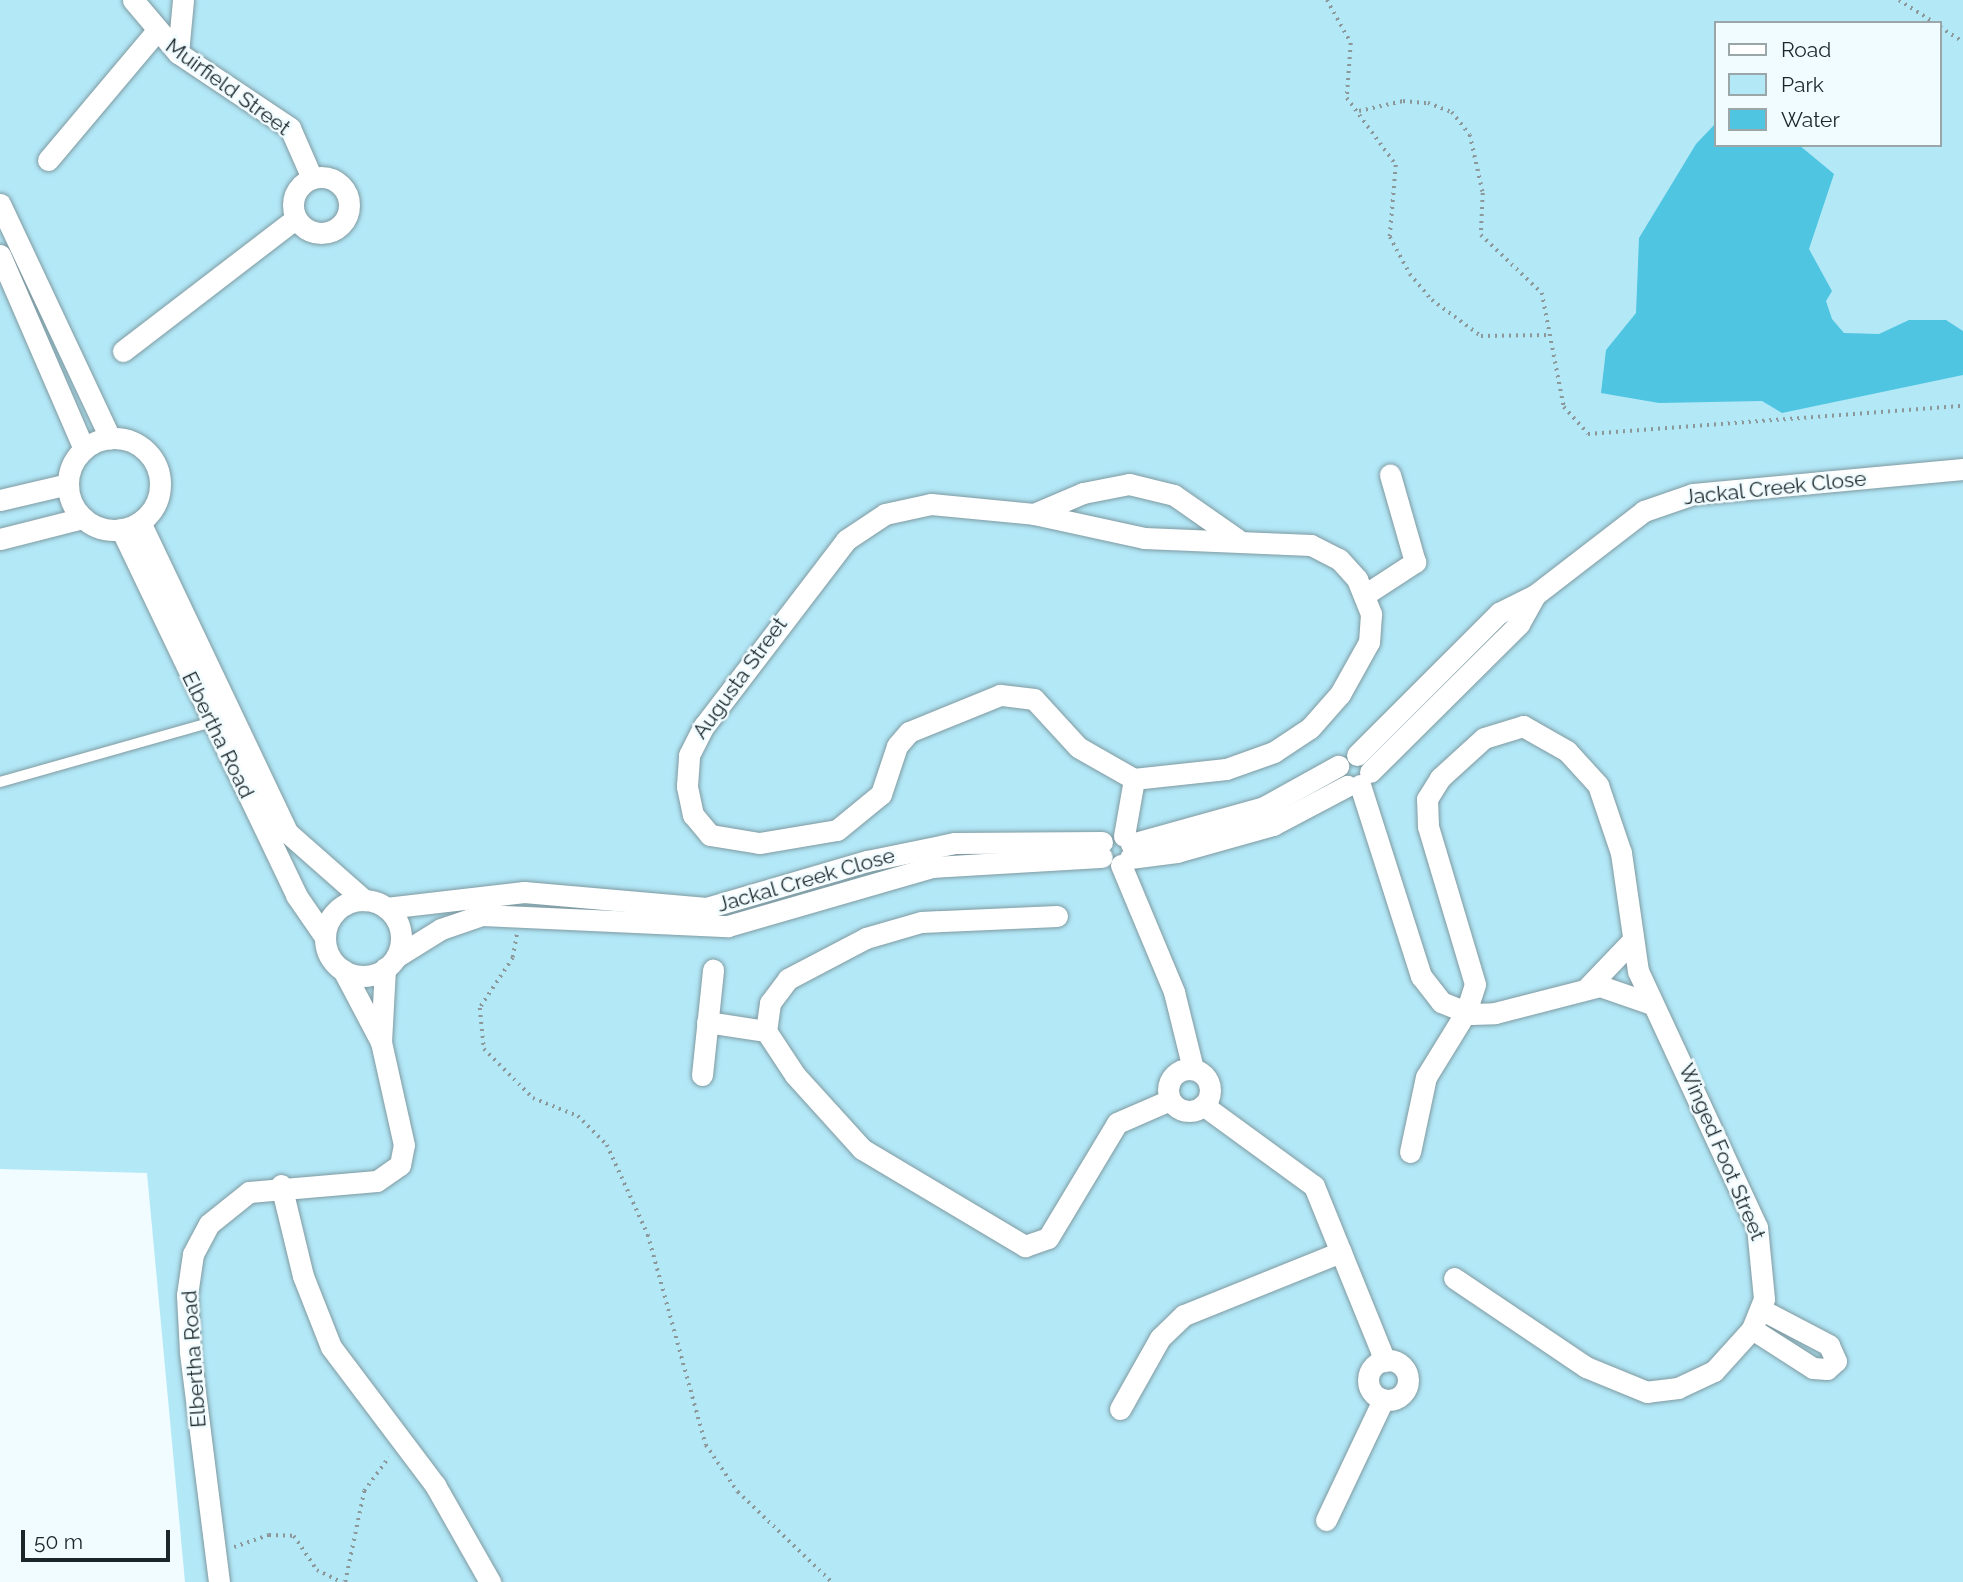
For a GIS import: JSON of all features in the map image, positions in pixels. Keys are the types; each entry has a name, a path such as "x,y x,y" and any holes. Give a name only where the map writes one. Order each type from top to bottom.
{"street":[{"name":"Muirfield Street","path":"133,0 155,33 178,53 290,128 312,178"},
{"path":"178,53 183,0"},
{"path":"48,160 155,33"},
{"path":"312,178 342,186 347,216 322,234 295,219 296,190 312,178"},
{"path":"0,204 110,438"},
{"path":"123,351 295,219"},
{"path":"0,255 84,449"},
{"path":"0,539 83,517 131,525 158,498 158,468 139,444 110,438 84,449 68,484 83,517"},
{"name":"Jackal Creek Close","path":"391,963 461,921 515,912 728,926 933,867 1118,851 1250,832 1304,812 1359,775 1499,613 1535,595 1590,547 1661,503 1774,486 1963,469"},
{"path":"1366,594 1415,562 1390,475"},
{"path":"0,500 68,484"},
{"name":"Augusta Street","path":"1034,514 1083,493 1129,484 1174,495 1237,539"},
{"name":"Augusta Street","path":"909,506 1034,514 1144,538 1237,539 1323,549 1349,569 1366,594 1371,630 1365,652 1310,728 1274,752 1226,769 1134,779 1078,747 1034,699 1000,695 909,732 897,746 881,794 854,820 818,838 735,842 710,835 693,815 687,786 694,741 846,540 867,523 909,506"},
{"name":"Elbertha Road","path":"131,525 212,722 296,895 325,937"},
{"name":"Elbertha Road","path":"131,525 287,832 364,900"},
{"name":"Winged Foot Street","path":"1410,1152 1426,1077 1466,1012 1474,976 1426,805 1452,765 1499,729 1523,726 1539,733 1577,760 1598,785 1621,853 1630,943 1649,1003 1671,1036 1757,1227 1766,1273 1762,1310 1752,1329 1714,1371 1696,1381 1659,1392 1635,1390 1586,1367 1454,1278"},
{"name":"Jackal Creek Close","path":"386,908 524,892 706,908 867,861 955,843 1118,851 1264,807 1338,766 1359,775"},
{"path":"1359,775 1421,976 1441,1002 1466,1012 1495,1013 1587,988 1619,989 1649,1003"},
{"path":"1134,779 1118,851 1174,992 1193,1069 1210,1087 1203,1105"},
{"path":"364,900 386,908 401,936 391,963 364,976 343,970 325,937 341,907 364,900"},
{"path":"1057,916 921,922 866,938 788,979 769,1003 766,1031 794,1075 862,1149 1025,1246 1048,1238 1117,1123 1170,1100"},
{"path":"1587,988 1630,943"},
{"name":"Elbertha Road","path":"381,1042 391,963"},
{"name":"Elbertha Road","path":"219,1582 190,1351 189,1273 199,1239 221,1210 249,1192 281,1185 377,1181 400,1165 404,1145 381,1042 343,970"},
{"path":"702,1075 713,970"},
{"path":"707,1022 766,1031"},
{"path":"1170,1100 1169,1082 1193,1069"},
{"path":"1170,1100 1185,1111 1203,1105"},
{"path":"1203,1105 1310,1181 1385,1361"},
{"path":"281,1185 303,1276 331,1347 404,1444 489,1582"},
{"path":"1120,1409 1160,1338 1184,1315 1341,1252"},
{"path":"1752,1329 1813,1368 1827,1369 1836,1361 1829,1345 1762,1310"},
{"path":"1385,1361 1401,1364 1409,1383 1396,1399 1382,1400 1367,1382 1373,1366 1385,1361"},
{"path":"1326,1520 1382,1400"}],"lane":[{"path":"0,782 212,722"}],"path":[{"path":"1327,0 1351,43 1344,82 1359,111 1396,165 1390,237 1410,274 1432,300 1481,336 1550,335"},
{"path":"1899,0 1931,21"},
{"path":"1942,28 1963,42"},
{"path":"1359,111 1402,101 1452,112 1470,135 1480,166 1481,235 1530,275 1542,293 1564,407 1588,434 1963,406"},
{"path":"515,912 513,958 480,1008 484,1049 533,1098 578,1116 607,1145 648,1235 706,1445 738,1492 832,1582"},
{"path":"216,1549 269,1535 294,1536 317,1570 343,1582 364,1491 404,1444"}],"green space":[{"path":"0,0 1963,0 1963,1582 185,1582 147,1173 0,1169"}],"water":[{"path":"1714,125 1714,147 1801,147 1834,174 1809,249 1832,291 1826,301 1832,319 1844,333 1879,334 1909,320 1946,320 1963,331 1963,375 1782,413 1762,401 1659,403 1601,393 1606,350 1636,313 1639,238 1696,144"}]}
